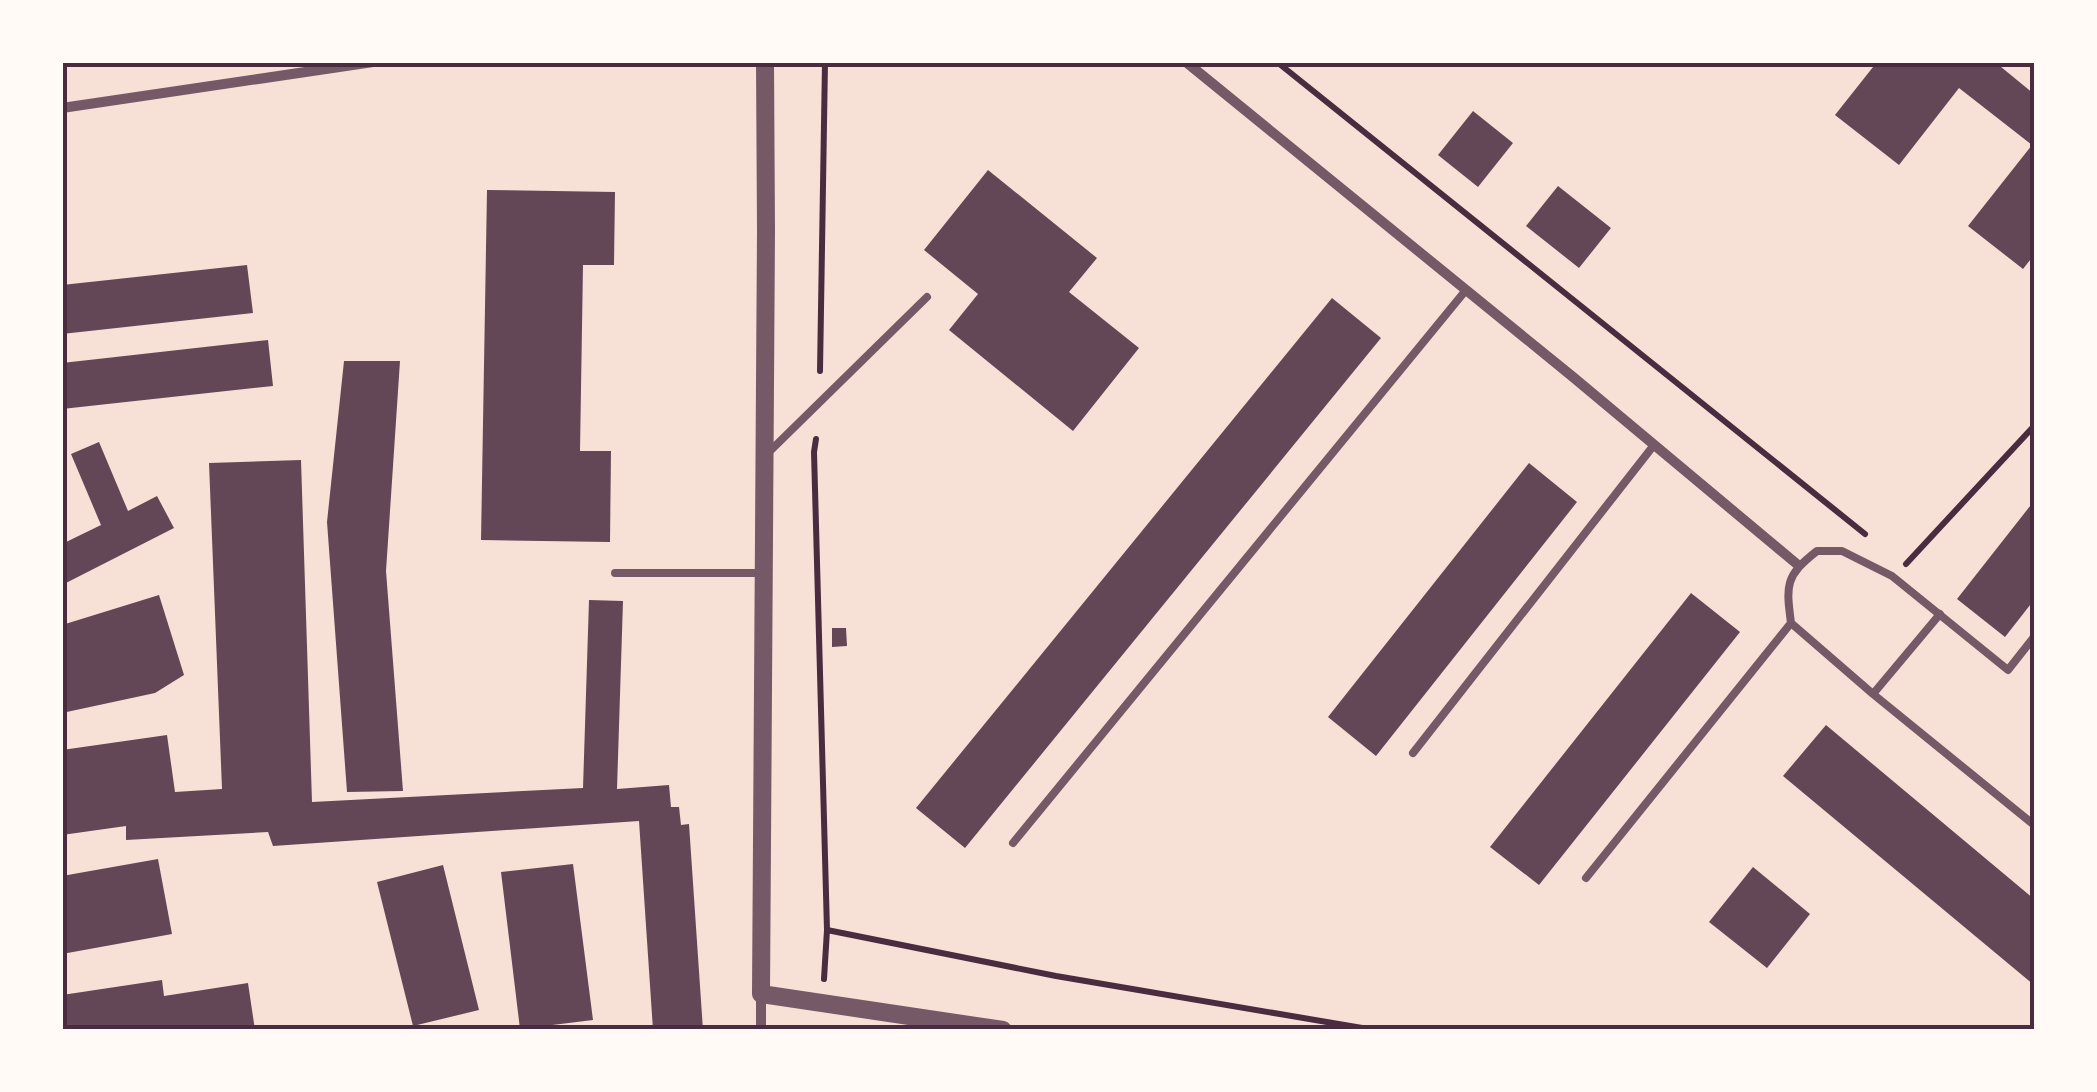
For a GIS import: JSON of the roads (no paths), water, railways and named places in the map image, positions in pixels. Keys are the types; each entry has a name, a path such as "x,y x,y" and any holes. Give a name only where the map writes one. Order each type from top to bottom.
{"street":[{"path":"62,108 372,62"},
{"path":"761,1030 765,62"},
{"path":"1186,62 1798,566"},
{"path":"761,994 1002,1030"}],"lane":[{"path":"1014,843 1466,290"},
{"path":"764,456 927,297"},
{"path":"1413,754 1654,445"},
{"path":"2034,636 2008,670 1892,576 1842,551 1816,550 1798,566 1787,590 1791,623 2034,826"},
{"path":"615,573 764,573"},
{"path":"1873,694 1940,614"},
{"path":"1586,878 1791,623"}]}
